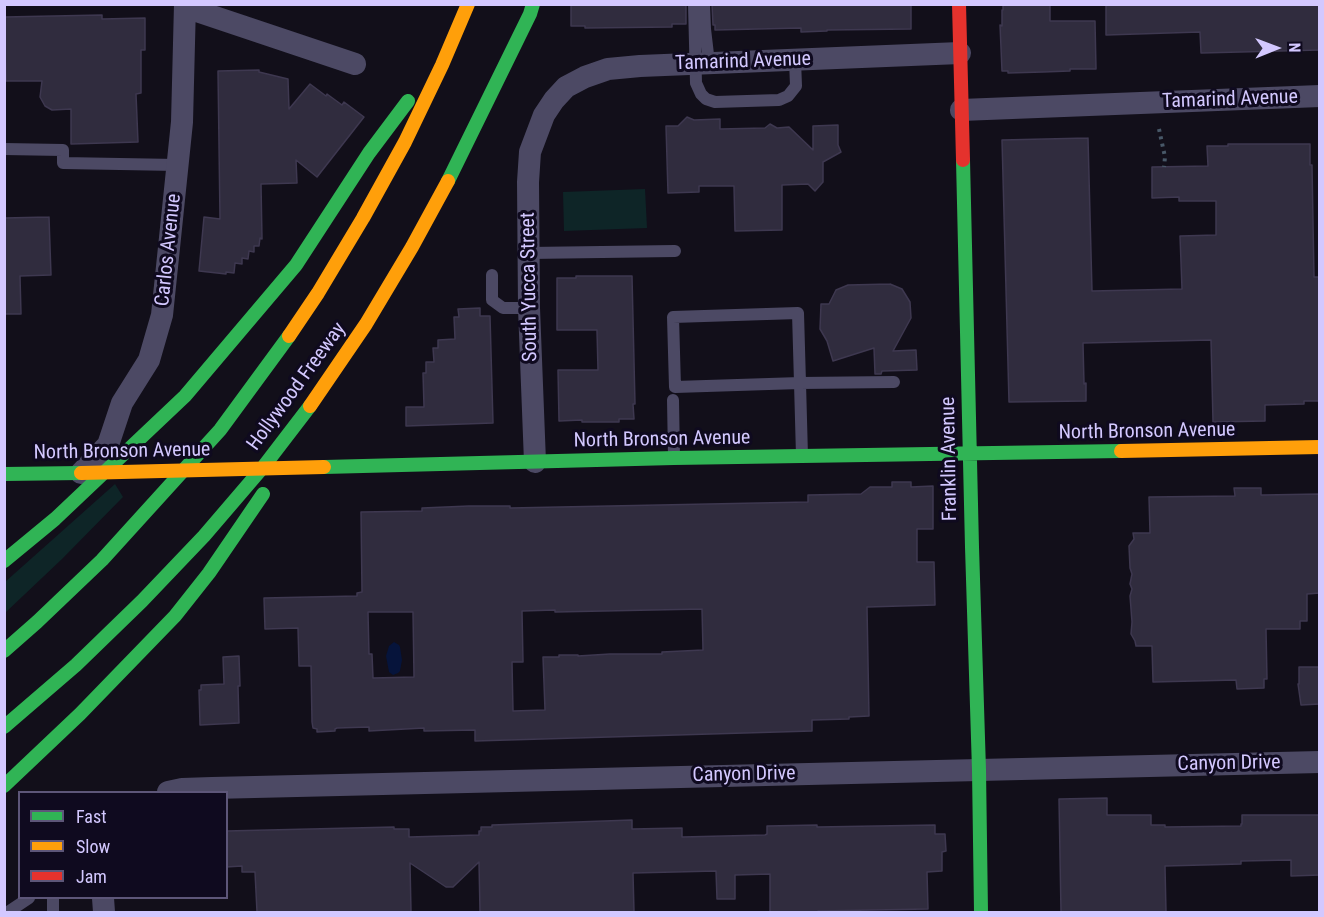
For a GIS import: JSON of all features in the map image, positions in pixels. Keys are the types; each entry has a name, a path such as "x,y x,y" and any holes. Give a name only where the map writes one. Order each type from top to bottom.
{"main road":[{"name":"Hollywood Freeway","path":"4,651 102,560 220,430 262,374 318,293 363,218 405,142 468,4"},
{"name":"Franklin Avenue","path":"959,4 981,912"},
{"name":"Hollywood Freeway","path":"4,727 93,649 204,536 264,466 316,398 366,324 412,247 455,169 532,8"},
{"path":"4,561 55,519 185,396 296,265 369,153 414,94 442,65"},
{"path":"4,786 175,616 241,528 366,324"},
{"name":"North Bronson Avenue","path":"4,474 674,458 1320,447"}],"street":[{"path":"185,6 355,64"},
{"name":"Carlos Avenue","path":"81,473 108,446 122,403 149,360 162,315 182,122 185,6"},
{"name":"Tamarind Avenue","path":"544,115 566,87 608,69 960,53"},
{"name":"Tamarind Avenue","path":"961,110 1320,96"},
{"name":"South Yucca Street","path":"535,462 529,308 528,182 530,152 544,115"},
{"name":"Canyon Drive","path":"173,791 212,788 1320,762"}],"lane":[{"path":"694,4 702,63"},
{"path":"704,4 705,29 702,63 696,83 706,99 715,102 779,100 788,96 796,86 795,60"},
{"path":"4,149 63,150 63,163 177,165"},
{"path":"529,253 675,251"},
{"path":"492,275 492,300 503,308 529,308"},
{"path":"802,457 800,383 798,313 673,317 675,387 800,383 894,382"},
{"path":"673,400 674,458"},
{"path":"8,912 26,899"}],"path":[{"path":"1159,129 1165,157 1164,167"}],"green space":[{"path":"645,189 647,228 564,231 563,192"},
{"path":"115,484 123,497 5,613 5,582"}],"water":[{"path":"394,642 400,647 402,660 400,671 393,675 389,672 386,656 389,646"}],"building":[{"path":"571,4 686,4 686,24 672,24 672,27 585,28 585,26 571,26"},
{"path":"712,4 911,4 911,29 801,32 801,28 715,30"},
{"path":"1003,4 1050,4 1050,21 1095,21 1096,69 1008,73 1008,71 1002,71 1000,25 1002,26"},
{"path":"1106,4 1320,4 1320,50 1201,53 1200,32 1106,35"},
{"path":"102,15 102,19 145,18 145,50 141,50 141,93 136,94 138,142 71,144 71,109 52,110 45,106 40,97 42,81 6,81 4,17"},
{"path":"259,70 259,72 288,79 289,109 310,84 342,105 344,102 364,117 317,177 296,160 297,183 261,184 262,239 260,238 259,246 254,246 254,252 249,251 248,259 242,258 242,264 235,263 234,273 199,271 204,217 220,219 218,71"},
{"path":"687,117 694,120 720,119 720,129 765,128 770,124 777,128 789,127 813,150 813,126 838,125 838,145 841,152 823,162 823,182 815,191 808,184 782,185 782,230 735,231 734,186 699,186 699,192 668,193 666,126 678,126"},
{"path":"1088,138 1092,291 1182,289 1180,236 1216,235 1216,201 1179,201 1179,197 1152,198 1152,167 1208,166 1207,146 1310,144 1314,277 1319,277 1319,401 1304,401 1304,404 1265,405 1265,421 1213,422 1211,340 1083,343 1086,401 1009,402 1002,140"},
{"path":"49,217 51,275 20,276 21,314 4,314 4,218"},
{"path":"576,276 632,276 634,419 619,419 619,422 559,421 558,370 598,370 597,330 557,330 557,278 576,278"},
{"path":"890,284 902,289 910,302 911,318 893,351 916,350 917,370 882,371 881,374 875,374 874,348 833,361 827,341 820,329 821,304 829,304 836,290 848,285"},
{"path":"480,308 480,316 490,316 493,423 406,426 406,407 424,407 423,373 426,373 426,362 434,362 433,348 438,348 438,340 455,339 454,317 459,317 458,309"},
{"path":"892,482 911,482 911,487 933,486 933,529 917,529 917,562 934,562 935,605 867,607 869,716 812,720 812,731 475,741 475,730 424,731 424,728 369,731 369,727 337,728 335,731 317,732 312,722 311,666 299,666 298,628 265,629 264,598 357,596 357,593 362,592 361,512 422,511 422,508 469,506 510,506 510,508 808,502 808,495 861,494 870,487 892,487","holes":["702,609 703,650 662,652 662,654 543,657 545,710 513,711 512,662 523,662 522,611","368,612 413,612 414,677 373,678 372,654 369,654"]},
{"path":"1234,488 1261,488 1261,495 1320,494 1320,593 1307,594 1307,621 1300,621 1300,629 1266,629 1267,679 1264,679 1264,688 1237,689 1236,680 1153,682 1152,646 1136,646 1131,634 1130,596 1132,589 1130,584 1132,574 1129,546 1134,539 1133,533 1150,533 1149,497 1235,496"},
{"path":"239,656 239,723 200,725 199,690 201,690 201,685 224,684 223,657"},
{"path":"1299,667 1320,667 1320,704 1301,705 1298,684"},
{"path":"1107,798 1107,815 1151,815 1151,825 1165,825 1165,827 1241,826 1242,815 1320,815 1320,875 1291,876 1291,860 1165,866 1166,912 1061,912 1059,799"},
{"path":"632,820 632,829 682,828 682,837 765,835 767,826 935,825 935,834 945,834 946,851 942,852 942,871 927,872 928,909 818,912 770,912 770,874 735,875 735,899 717,899 716,871 633,873 634,912 480,912 479,862 453,887 446,887 410,863 411,912 257,912 255,872 242,872 242,866 228,867 228,831 394,827 394,829 409,829 409,837 479,835 481,827 492,827 492,825"}],"traffic: fast":[{"path":"448,181 533,4"},
{"path":"4,561 55,519 185,396 296,265 369,153 408,101"},
{"path":"963,160 981,912"},
{"path":"4,651 102,560 220,430 289,336"},
{"path":"4,727 76,665 204,536 264,466 310,406"},
{"path":"324,467 674,458 1121,451"},
{"path":"4,474 81,473"},
{"path":"4,786 80,714 175,616 209,573 263,494"}],"traffic: slow":[{"path":"289,336 363,218 405,142 468,4"},
{"path":"310,406 366,324 448,181"},
{"path":"1121,451 1320,447"},
{"path":"81,473 324,467"}],"traffic: jam":[{"path":"959,4 963,160"}]}
